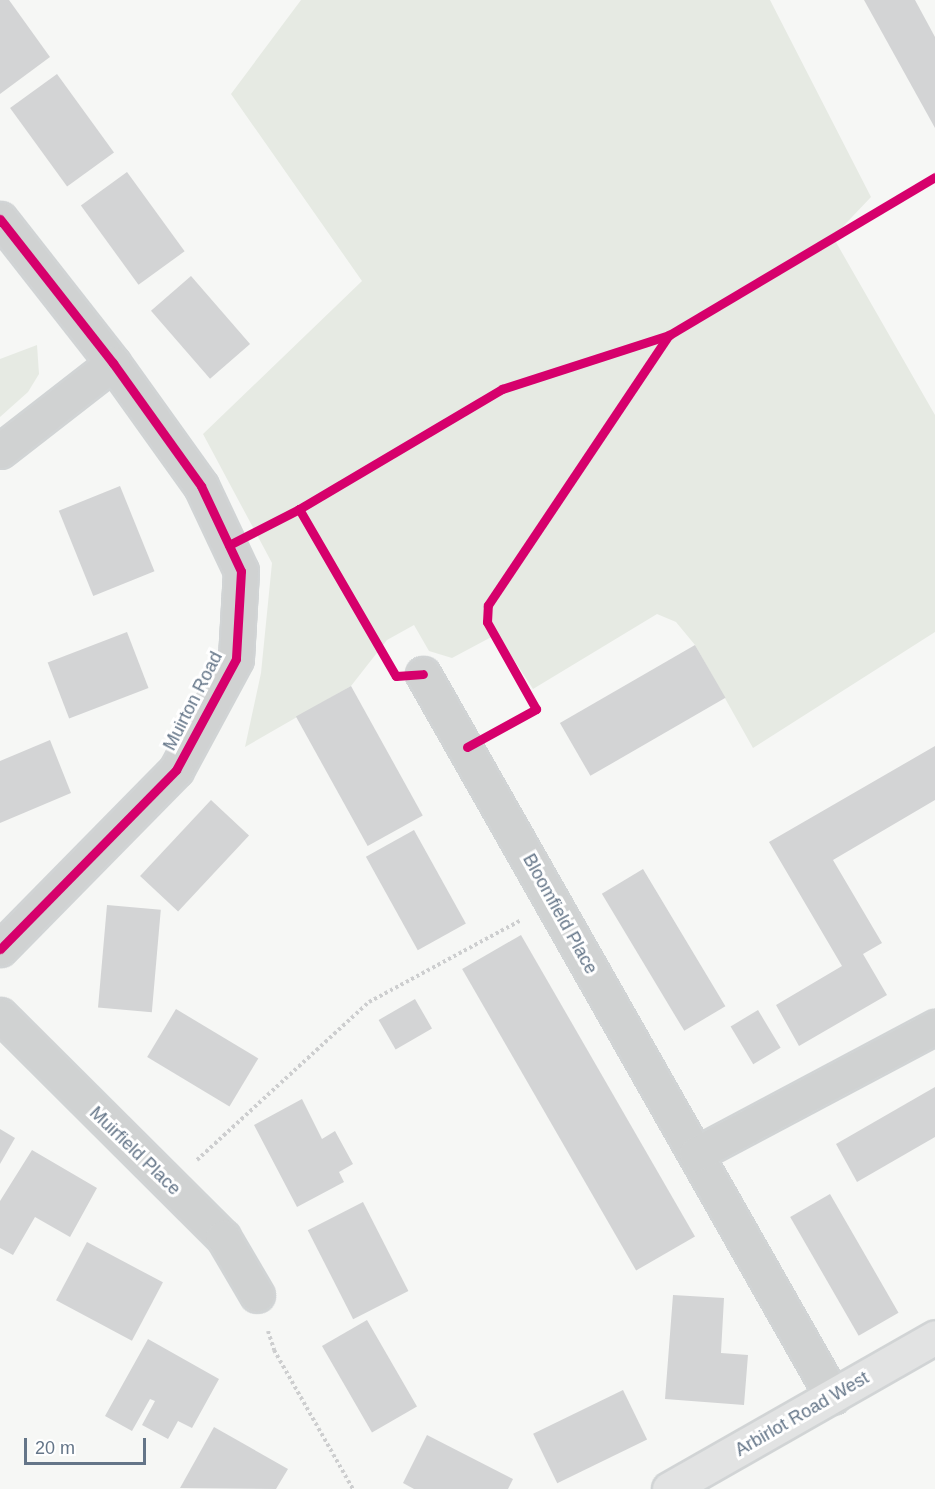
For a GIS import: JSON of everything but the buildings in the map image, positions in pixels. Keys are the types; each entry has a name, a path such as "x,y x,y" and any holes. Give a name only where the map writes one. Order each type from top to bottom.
{"main road":[{"name":"Arbirlot Road West","path":"669,1489 935,1337"}],"street":[{"name":"Muirton Road","path":"0,219 113,363 201,486 241,571 236,659 176,770 0,949"},
{"path":"0,451 113,363"},
{"name":"Bloomfield Place","path":"423,674 833,1397"},
{"name":"Muirfield Place","path":"0,1016 223,1236 257,1295"},
{"path":"696,1154 935,1027"}],"path":[{"path":"170,1185 369,1002 553,902"},
{"path":"257,1295 274,1350 353,1489"}],"shaded area":[{"path":"301,0 770,0 871,197 833,237 935,415 935,632 753,748 695,645 676,622 657,614 533,689 497,634 452,658 429,651 414,625 387,640 351,686 245,747 261,673 272,563 203,434 362,281 231,94"},
{"path":"37,345 39,374 28,392 0,417 0,359"}],"cycle path":[{"path":"229,545 299,509 502,389 669,335 935,177"},
{"path":"0,219 113,363 201,486 241,571 236,659 176,770 0,949"},
{"path":"467,747 536,709 487,622 488,605 669,335"},
{"path":"299,509 396,676 423,674"}]}
